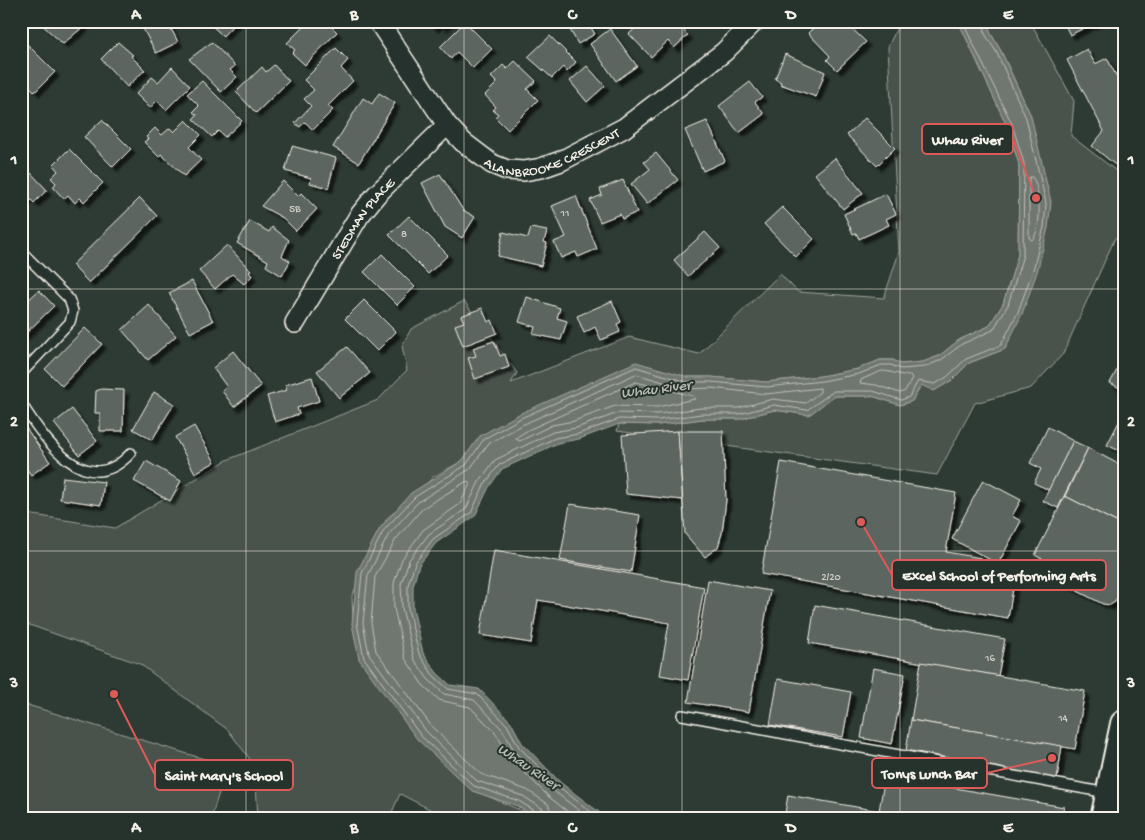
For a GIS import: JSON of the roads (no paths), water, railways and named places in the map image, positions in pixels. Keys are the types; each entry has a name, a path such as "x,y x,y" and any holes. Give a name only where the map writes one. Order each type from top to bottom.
{"main road":[{"path":"1104,819 1124,724"}],"street":[{"name":"ALANBROOKE CRESCENT","path":"378,21 447,125 463,142 492,164 507,170 524,172 560,161 624,128 724,52 755,21"},
{"name":"STEDMAN PLACE","path":"295,323 360,216 376,195 447,125"}],"lane":[{"path":"21,251 69,299 73,311 70,322 21,374"},
{"path":"21,403 57,452 76,466 102,471 118,465 131,453"},
{"path":"682,715 1109,793"}],"water":[{"path":"954,21 989,23 990,32 1001,51 1031,116 1051,202 1048,228 1037,272 1022,314 1005,349 969,363 951,381 934,391 921,385 912,401 900,405 872,396 834,396 809,415 774,410 740,419 702,419 658,425 619,424 579,439 558,443 502,469 489,487 475,516 436,543 419,565 413,586 413,608 423,653 437,673 450,685 479,689 511,722 522,743 561,783 608,819 538,819 517,806 472,791 417,739 359,659 352,624 357,572 380,528 411,493 462,461 480,436 519,414 636,362 688,377 766,382 821,376 858,369 880,360 893,360 901,364 923,362 939,356 959,340 989,326 1003,304 1018,255 1019,164 1007,126 961,27"}],"place":[{"name":"Whau River","path":"1036,198"},
{"name":"Excel School of Performing Arts","path":"861,522"},
{"name":"Saint Mary's School","path":"114,694"},
{"name":"Tonys Lunch Bar","path":"1052,758"}]}
